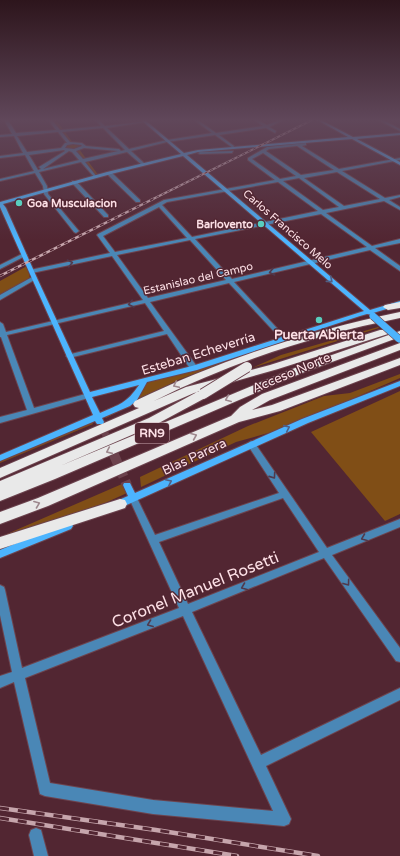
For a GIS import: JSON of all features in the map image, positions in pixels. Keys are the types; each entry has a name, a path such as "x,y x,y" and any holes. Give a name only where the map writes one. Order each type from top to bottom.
{"highway":[{"path":"388,307 400,304"},
{"path":"0,488 153,421 203,394 247,367 295,348 400,316"},
{"path":"85,436 128,409 200,374 296,341 340,328 400,316"},
{"path":"0,473 190,390 274,367 400,327"},
{"name":"Acceso Norte","path":"0,496 75,466 260,386 334,357 400,334"},
{"name":"Acceso Norte","path":"0,518 43,502 235,419 244,410 266,397 400,346"},
{"path":"235,419 276,408 400,361"},
{"path":"0,543 127,501"}],"street":[{"path":"29,160 45,186 46,194 76,231"},
{"path":"36,172 55,160"},
{"path":"0,180 88,160"},
{"path":"138,160 142,164"},
{"path":"99,420 34,278 4,208 0,204 74,182 159,160"},
{"name":"Carlos Francisco Melo","path":"190,160 400,340"},
{"path":"250,160 400,269"},
{"path":"276,160 344,208"},
{"path":"321,160 400,209"},
{"path":"194,368 100,236 102,233 166,201 393,160 400,164"},
{"path":"84,161 97,176"},
{"path":"109,173 138,201"},
{"path":"74,182 106,216"},
{"path":"32,271 400,196"},
{"path":"160,204 284,339"},
{"name":"Estanislao del Campo","path":"2,334 400,241"},
{"path":"0,267 24,254"},
{"path":"0,298 34,278"},
{"name":"Esteban Echeverría","path":"0,420 194,368 284,339 370,314 388,307"},
{"path":"0,324 2,334 31,411"},
{"path":"69,356 168,332"},
{"path":"0,458 99,420 132,401 144,382"},
{"name":"Blas Parera","path":"0,554 127,501 251,444 400,382"},
{"path":"251,444 326,554 400,657"},
{"path":"0,590 18,675 46,789 153,807 284,819 153,540 127,501 127,485"},
{"path":"153,540 286,494"},
{"name":"Coronel Manuel Rosetti","path":"0,682 186,610 400,523"},
{"path":"259,763 400,694"},
{"path":"36,835 41,856"}],"shaded area":[{"path":"81,160 87,160 99,176 90,170"},
{"path":"27,266 30,278 0,295 0,281"},
{"path":"378,327 379,328 252,368 281,355"},
{"path":"245,355 178,380 106,418 106,415 128,405 144,384 148,382"},
{"path":"400,374 400,378 286,428 236,442 141,487 140,477 248,426 324,396 350,393"},
{"path":"400,391 400,514 385,521 311,432"},
{"path":"92,422 93,424 0,463 0,460"},
{"path":"122,484 127,493 105,503 0,539 0,537"}],"tunnel":[{"path":"100,422 109,442"},
{"path":"108,441 127,485"}],"railway":[{"path":"152,199 232,160"},
{"path":"0,276 152,199"},
{"path":"0,808 156,830 318,856"},
{"path":"0,818 237,856"}],"place":[{"name":"Goa Musculacion","path":"19,203"},
{"name":"Barlovento","path":"261,224"},
{"name":"Puerta Abierta","path":"319,320"}]}
